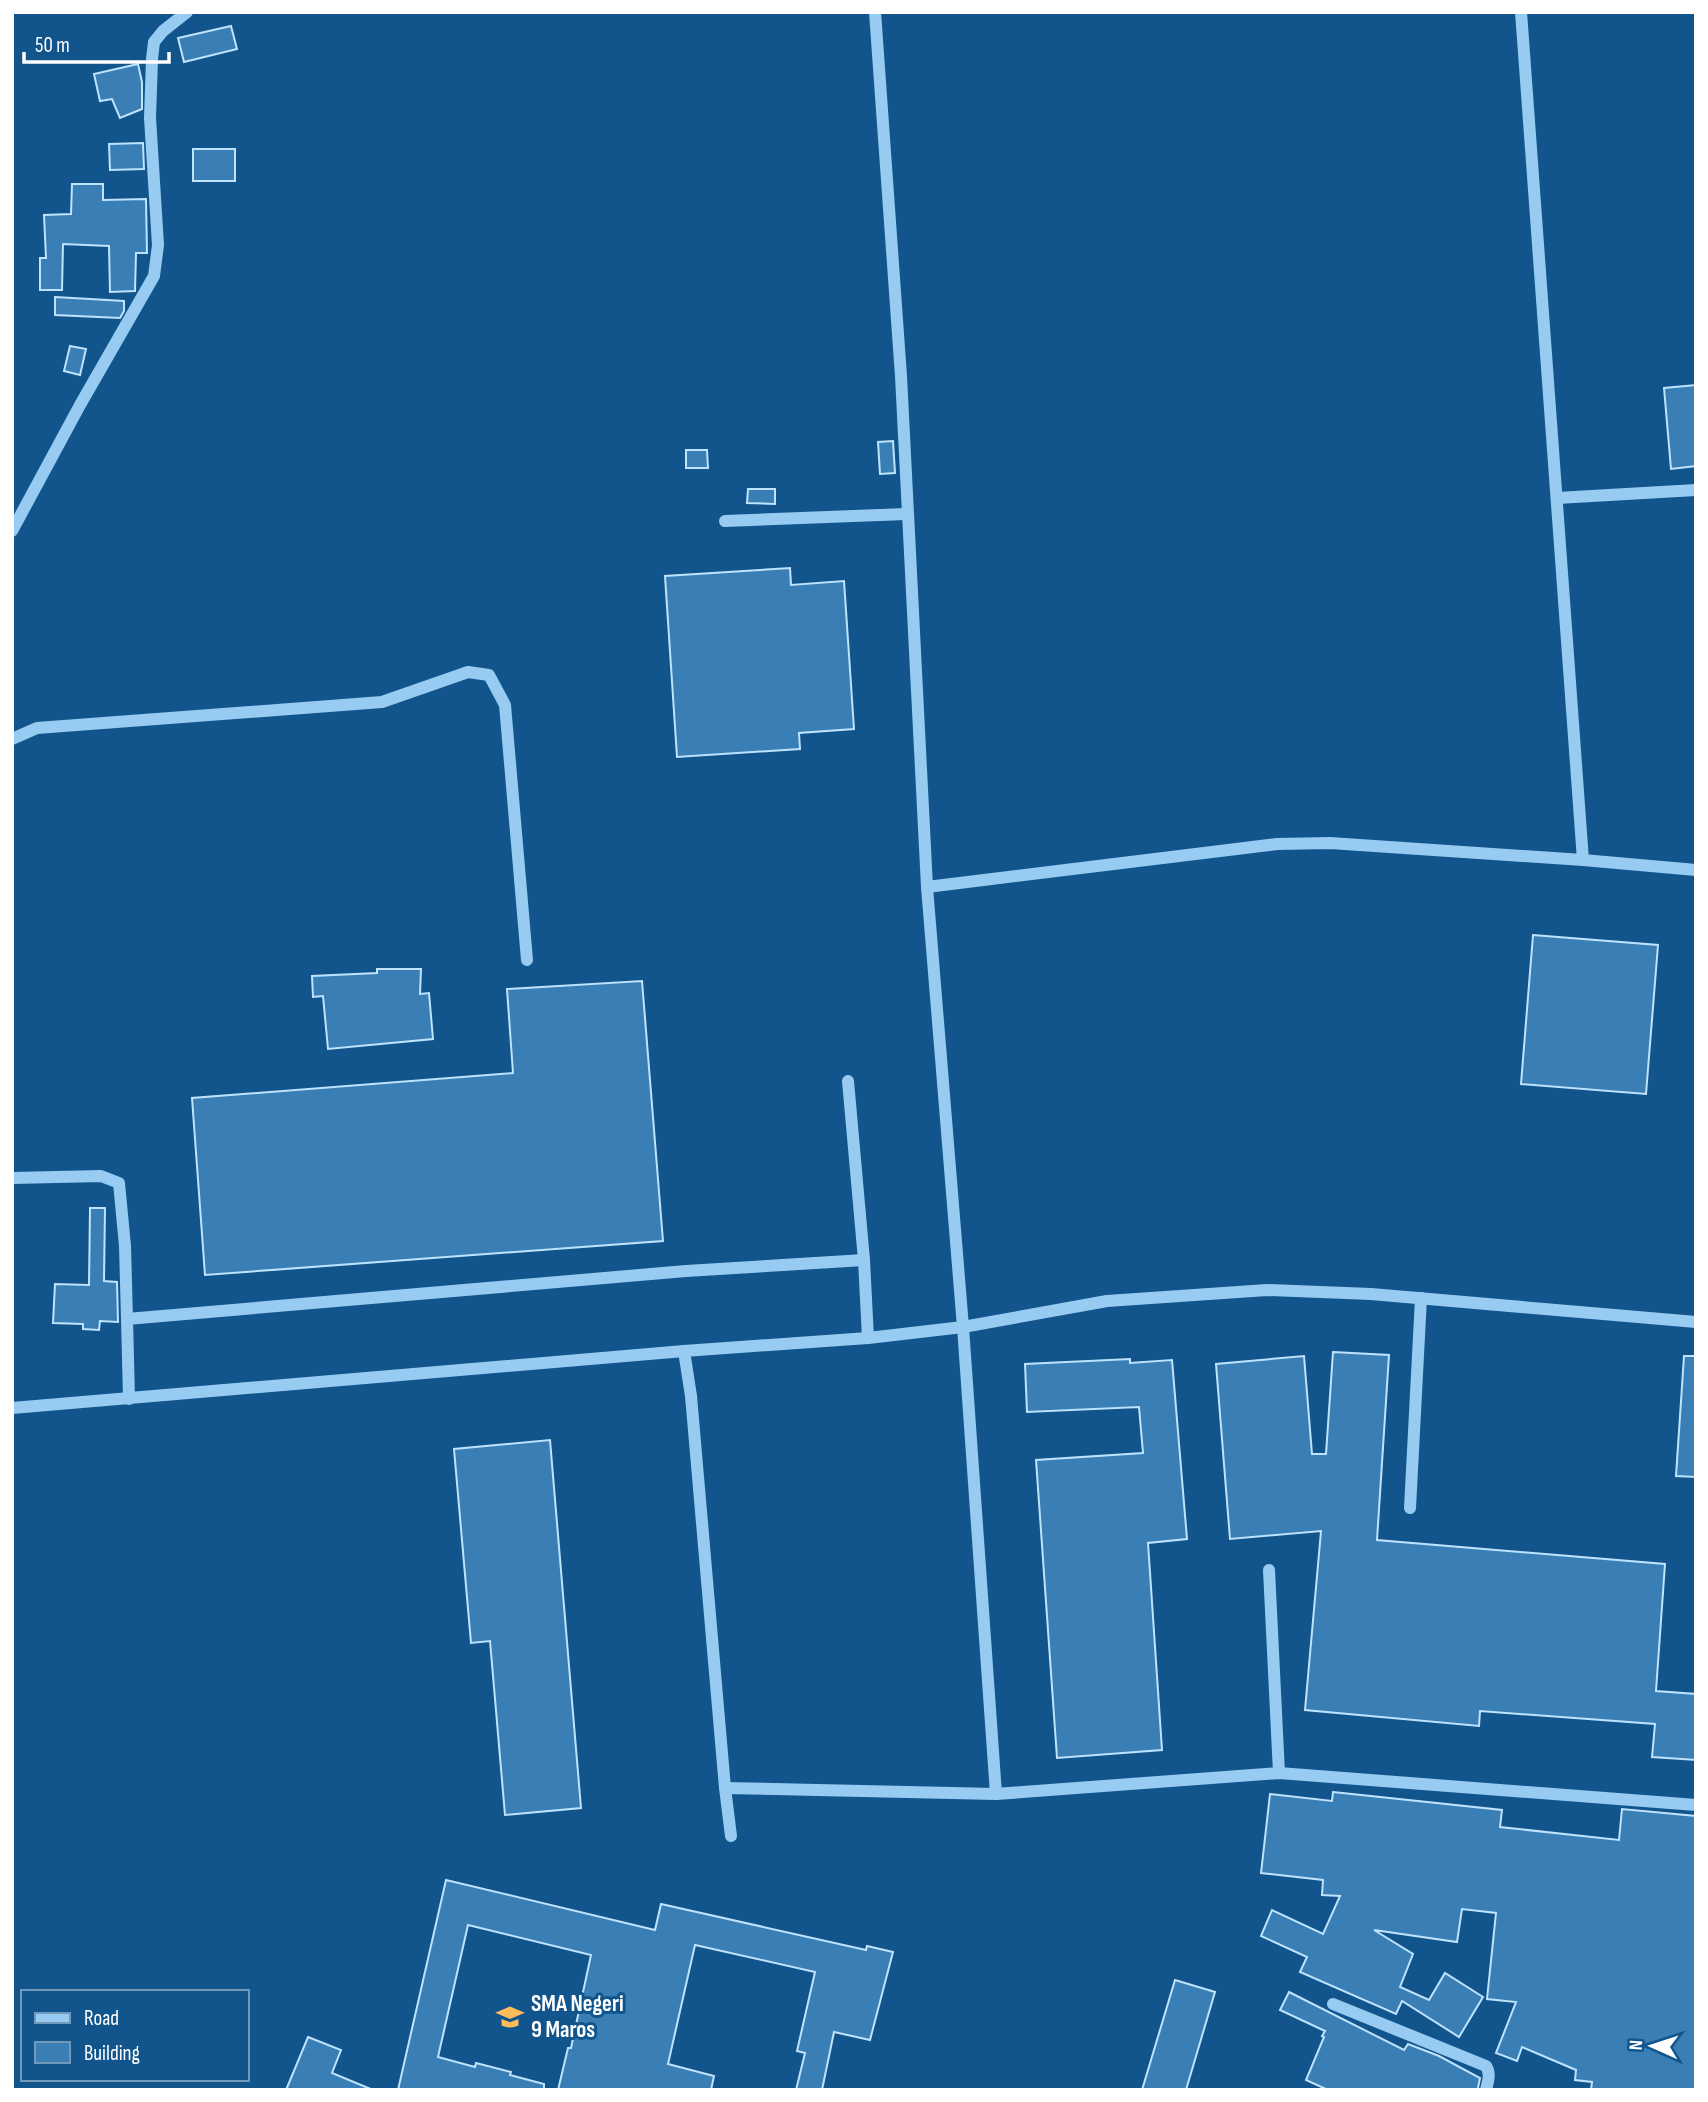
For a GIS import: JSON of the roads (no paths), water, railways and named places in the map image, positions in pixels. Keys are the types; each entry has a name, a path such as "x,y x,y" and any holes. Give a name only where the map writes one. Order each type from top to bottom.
{"street":[{"path":"12,531 154,275 158,245 150,118 154,42 187,12"},
{"path":"875,12 901,376 927,887 996,1794"},
{"path":"1521,12 1583,860"},
{"path":"1557,498 1696,490"},
{"path":"725,522 906,514"},
{"path":"12,739 37,729 382,702 468,672 489,675 505,705 527,960"},
{"path":"927,887 1277,844 1330,843 1696,870"},
{"path":"848,1082 868,1338"},
{"path":"12,1178 102,1176 119,1183 125,1246 129,1399"},
{"path":"127,1319 672,1272 864,1260"},
{"path":"12,1408 868,1338 962,1327 1107,1301 1268,1290 1421,1298 1696,1322"},
{"path":"1410,1508 1421,1298"},
{"path":"684,1351 691,1396 725,1788 732,1836"},
{"path":"1269,1570 1279,1773"},
{"path":"725,1788 996,1794 1279,1773 1696,1805"},
{"path":"1333,2004 1486,2066 1489,2078 1486,2090"}],"place":[{"name":"SMA Negeri 9 Maros","path":"510,2017"}]}
